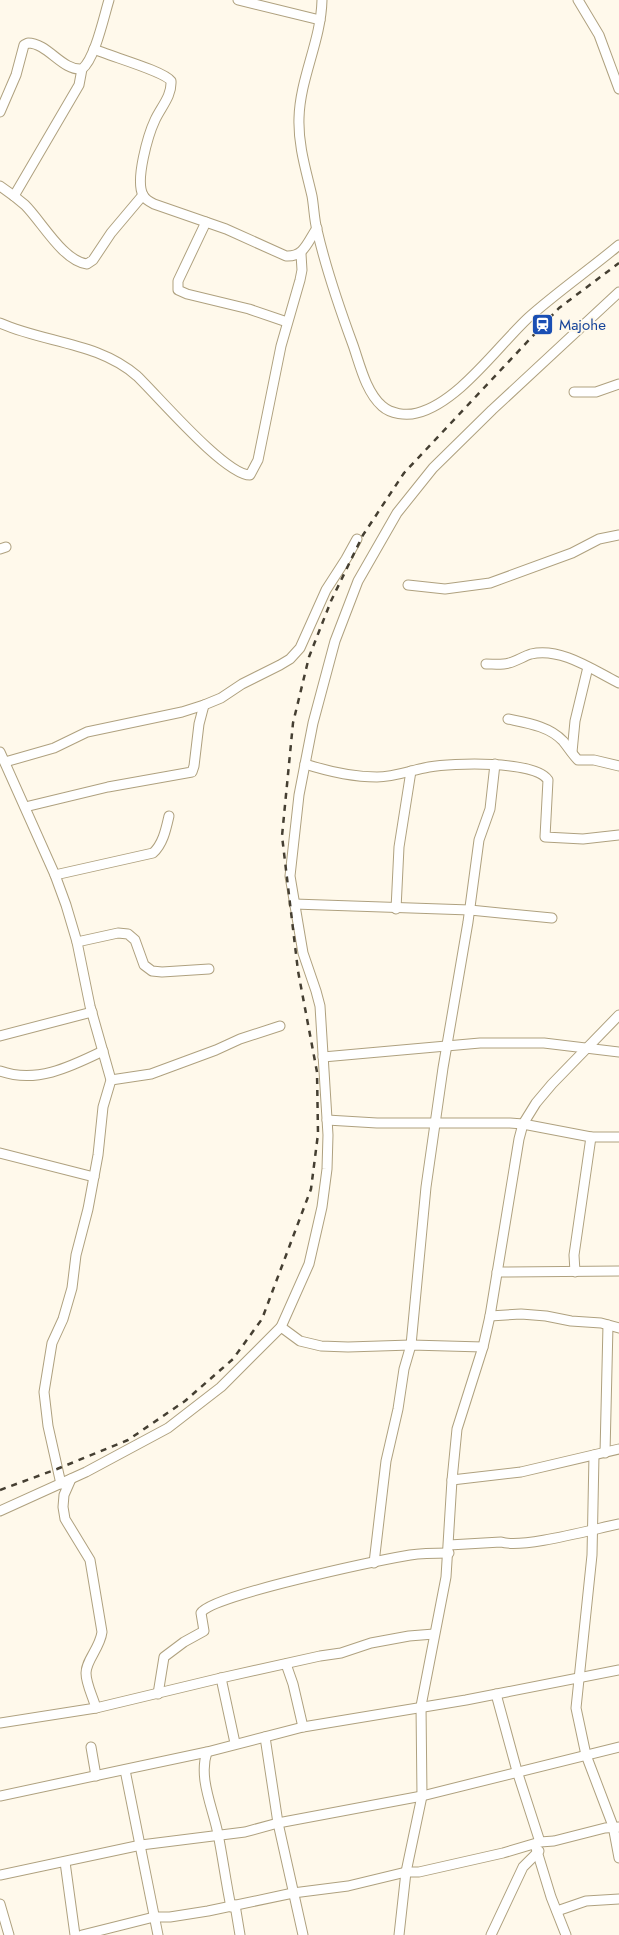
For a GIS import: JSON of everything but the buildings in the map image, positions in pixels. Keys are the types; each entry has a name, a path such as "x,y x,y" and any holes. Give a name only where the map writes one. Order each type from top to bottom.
{"street":[{"path":"14,196 79,85 82,69 85,67 94,49 109,0"},
{"path":"238,0 320,20"},
{"path":"322,0 320,20 306,75 299,117 299,139 317,228 346,325 365,379 375,399 383,407 392,412 417,413 431,408 454,393 554,295 619,245"},
{"path":"578,0 599,35 619,89"},
{"path":"0,112 16,75 24,45 28,43 41,47 72,68 82,69"},
{"path":"94,49 162,74 171,81 169,94 151,130 143,161 141,178 143,195 154,204 206,222 286,256 300,254 317,228"},
{"path":"0,186 25,206 71,257 87,264 93,260 111,233 143,195"},
{"path":"206,222 178,281 178,290 187,294 249,309 287,322"},
{"path":"0,323 24,332 78,346 120,363 138,377 215,454 239,473 250,475 258,460 281,346 300,280 302,270 300,254"},
{"path":"0,1511 61,1484 168,1428 221,1387 281,1327 309,1264 327,1169 327,1120 318,997 303,953 290,876 299,795 324,680 335,641 358,581 397,513 433,468 619,292"},
{"path":"574,392 596,392 619,384"},
{"path":"408,585 445,589 490,583 572,552 599,539 619,535"},
{"path":"5,762 54,748 87,732 182,712 204,705 280,665 297,652 303,643 326,590 357,539"},
{"path":"486,664 508,663 529,654 550,653 588,667 619,683"},
{"path":"572,752 575,722 588,667"},
{"path":"25,807 108,787 192,772 199,724 204,705"},
{"path":"508,719 546,729 562,740 578,760 594,760 619,766"},
{"path":"0,752 55,875 77,942 92,1012 111,1080 103,1107 102,1133 76,1255 72,1288 63,1319 52,1343 44,1392 48,1426 61,1484"},
{"path":"305,764 334,772 376,778 443,765 495,764 529,770 546,776 548,780 545,837 583,839 619,835"},
{"path":"374,1563 386,1461 398,1409 404,1369 412,1345 426,1187 446,1046 470,910 479,840 490,809 495,764"},
{"path":"396,909 399,847 412,771"},
{"path":"55,875 153,853 158,849 163,839 169,816"},
{"path":"294,904 396,909 470,910 552,918"},
{"path":"77,942 118,933 128,934 135,940 144,965 152,971 209,969"},
{"path":"0,1036 92,1012"},
{"path":"399,1935 406,1872 422,1796 421,1706 446,1577 457,1429 483,1347 490,1316 513,1164 523,1124 536,1103 586,1048 619,1016"},
{"path":"111,1080 151,1074 240,1039 280,1026"},
{"path":"323,1057 480,1044 544,1043 619,1052"},
{"path":"0,1072 13,1076 26,1076 56,1072 103,1051"},
{"path":"327,1120 523,1124 591,1137 619,1137"},
{"path":"575,1272 574,1255 591,1137"},
{"path":"0,1153 94,1177"},
{"path":"497,1272 619,1272"},
{"path":"490,1316 521,1314 619,1328"},
{"path":"605,1453 608,1325"},
{"path":"281,1327 300,1341 321,1346 412,1345 483,1347"},
{"path":"452,1480 521,1472 619,1449"},
{"path":"594,1455 592,1555 576,1708 586,1755 616,1827 619,1858"},
{"path":"71,1479 64,1495 64,1513 68,1525 90,1560 102,1632 101,1641 88,1663 86,1672 96,1708"},
{"path":"158,1694 164,1657 184,1642 204,1631 201,1613 205,1608 232,1597 328,1572 410,1556 501,1542 509,1544 528,1543 619,1524"},
{"path":"0,1722 96,1708 126,1699 158,1694 221,1678 340,1653 371,1643 409,1636 434,1634"},
{"path":"286,1664 294,1684 303,1727"},
{"path":"0,1796 207,1752 235,1743 303,1727 496,1694 619,1670"},
{"path":"221,1678 235,1743"},
{"path":"496,1694 538,1846 566,1935"},
{"path":"265,1737 278,1823 303,1935"},
{"path":"91,1747 96,1776"},
{"path":"0,1875 141,1845 207,1835 218,1836 245,1832 278,1823 422,1796 619,1747"},
{"path":"207,1752 203,1769 205,1782 218,1836 224,1878 240,1935"},
{"path":"125,1770 158,1935"},
{"path":"82,1935 154,1917 170,1917 293,1894 348,1886 406,1872 419,1872 616,1827"},
{"path":"491,1935 523,1867 538,1846"},
{"path":"65,1862 75,1935"},
{"path":"557,1911 586,1901 619,1899"},
{"path":"0,1904 10,1935"}],"railway":[{"path":"0,1490 128,1440 185,1401 233,1359 262,1319 311,1189 318,1134 317,1072 298,971 282,836 293,723 309,657 331,601 363,535 404,473 559,308 619,263"}],"place":[{"name":"Majohe","path":"543,325"}]}
